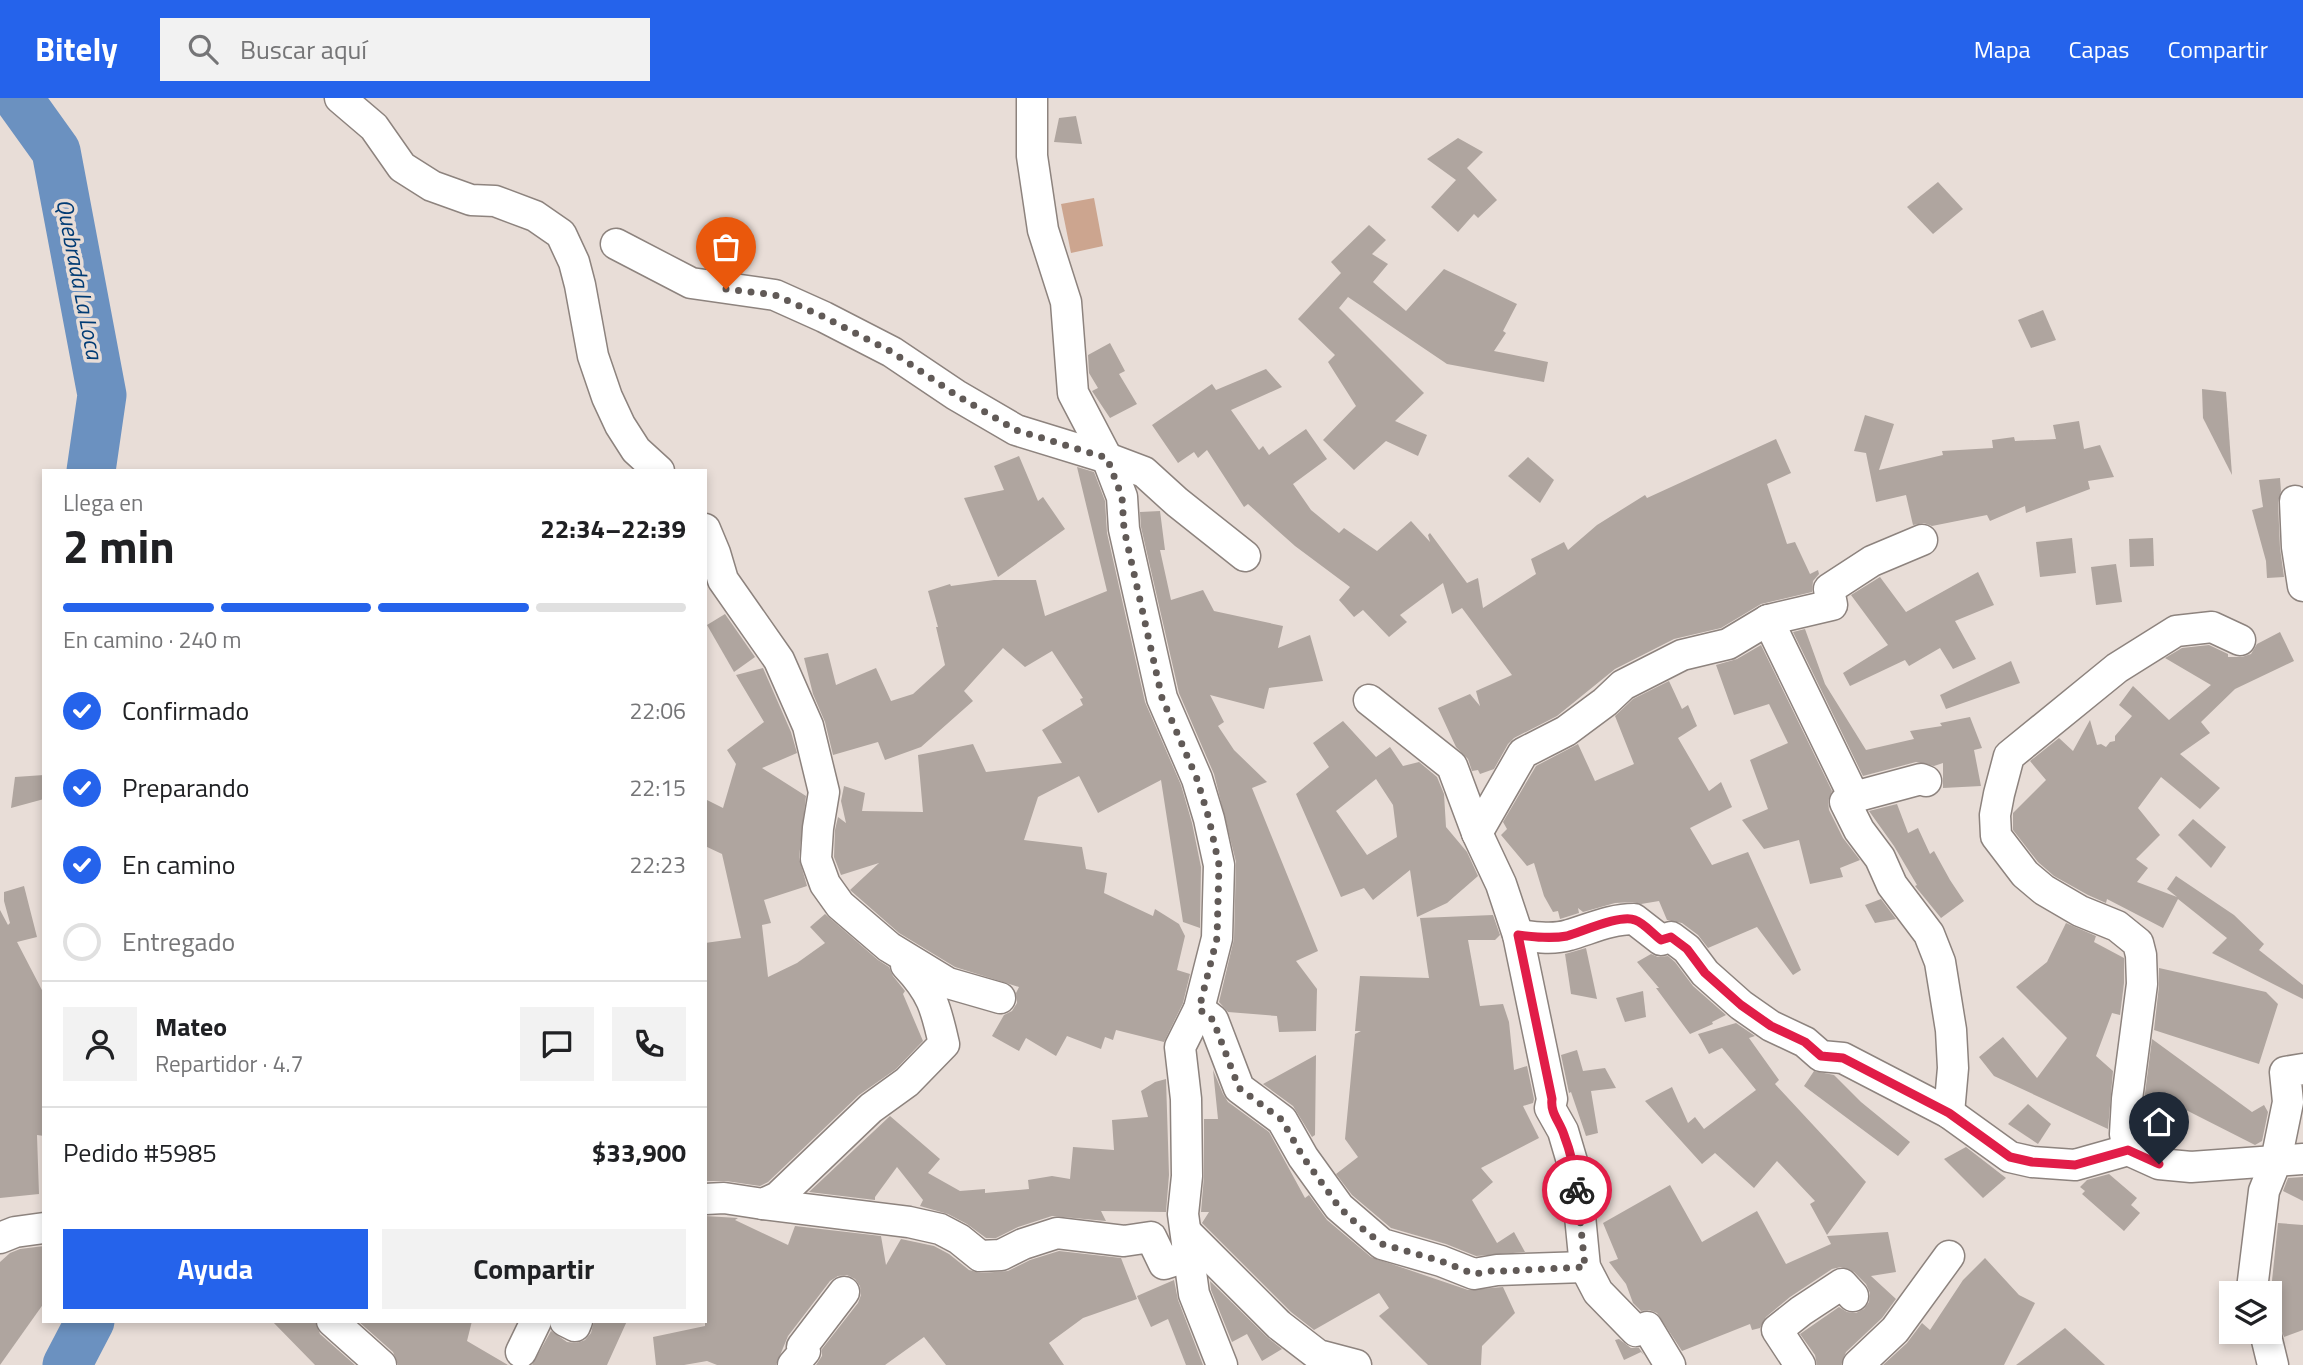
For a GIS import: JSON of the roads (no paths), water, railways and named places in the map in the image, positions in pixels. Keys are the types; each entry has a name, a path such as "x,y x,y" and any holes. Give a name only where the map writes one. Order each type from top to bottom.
{"street":[{"path":"340,98 374,127 402,167 432,187 471,200 495,201 535,216 561,234 577,274 593,356 607,397 636,450 657,469"},
{"path":"1032,98 1032,156 1043,230 1066,302 1073,393 1107,458 1122,497 1124,529 1162,698 1197,779 1219,865 1217,938 1199,1009 1180,1047 1186,1099 1187,1176 1183,1214 1194,1294 1222,1365"},
{"path":"616,244 691,283 775,295 892,352 956,395 1016,430 1144,472 1245,556"},
{"path":"2303,508 2295,501 2297,547 2303,586"},
{"path":"707,533 716,552 723,580 779,660 808,726 824,792 816,859 825,884 840,905 889,947 924,984 937,1010 944,1044 907,1082 871,1108 778,1197 763,1204"},
{"path":"1477,833 1523,753 1566,731 1623,685 1682,655 1728,644 1768,620 1832,605 1829,589 1872,562 1922,540"},
{"path":"1768,620 1854,797"},
{"path":"2128,1150 2125,1134 2127,1099 2142,984 2138,943 2118,926 2080,911 2044,890 2025,874 1996,836 1995,815 1999,794 2009,756 2117,668 2176,631 2212,627 2240,640"},
{"path":"1369,700 1452,765 1477,833 1501,884 1518,935 1552,1099 1550,1108 1563,1131 1576,1175 1585,1267 1598,1292 1636,1331 1647,1327 1670,1365"},
{"path":"1926,781 1921,779 1854,797 1845,802 1859,830 1880,858 1892,885 1929,934 1940,961 1951,1030 1953,1068 1949,1113"},
{"path":"1518,935 1548,938 1567,936 1583,929 1634,919 1661,940 1671,937 1687,949 1705,973 1741,1005 1771,1026 1805,1042 1821,1056 1843,1058 1949,1113 2010,1157 2032,1162 2075,1165 2128,1150 2159,1164 2191,1167 2289,1160"},
{"path":"889,947 948,983 1000,998"},
{"path":"1199,1009 1213,1020 1239,1088 1282,1120 1303,1157 1339,1207 1382,1244 1441,1261 1474,1274 1497,1270 1585,1267"},
{"path":"2253,1281 2264,1191 2289,1160 2288,1102 2284,1072 2303,1069"},
{"path":"707,1199 909,1222 940,1229 959,1239 980,1256 1001,1255 1023,1244 1057,1233 1124,1241 1151,1237 1164,1264 1187,1244"},
{"path":"0,1238 15,1232 42,1228"},
{"path":"1187,1244 1279,1325 1318,1355 1356,1365"},
{"path":"1858,1365 1895,1329 1949,1256"},
{"path":"1800,1365 1777,1330 1842,1284 1853,1296"},
{"path":"793,1365 805,1351 802,1347 844,1292"},
{"path":"334,1323 382,1365"},
{"path":"521,1352 535,1323"},
{"path":"2268,1344 2273,1365"}],"waterway":[{"name":"Quebrada La Loca","path":"18,98 56,151 102,395 91,469"},
{"name":"Quebrada La Loca","path":"67,1365 89,1323"}]}
